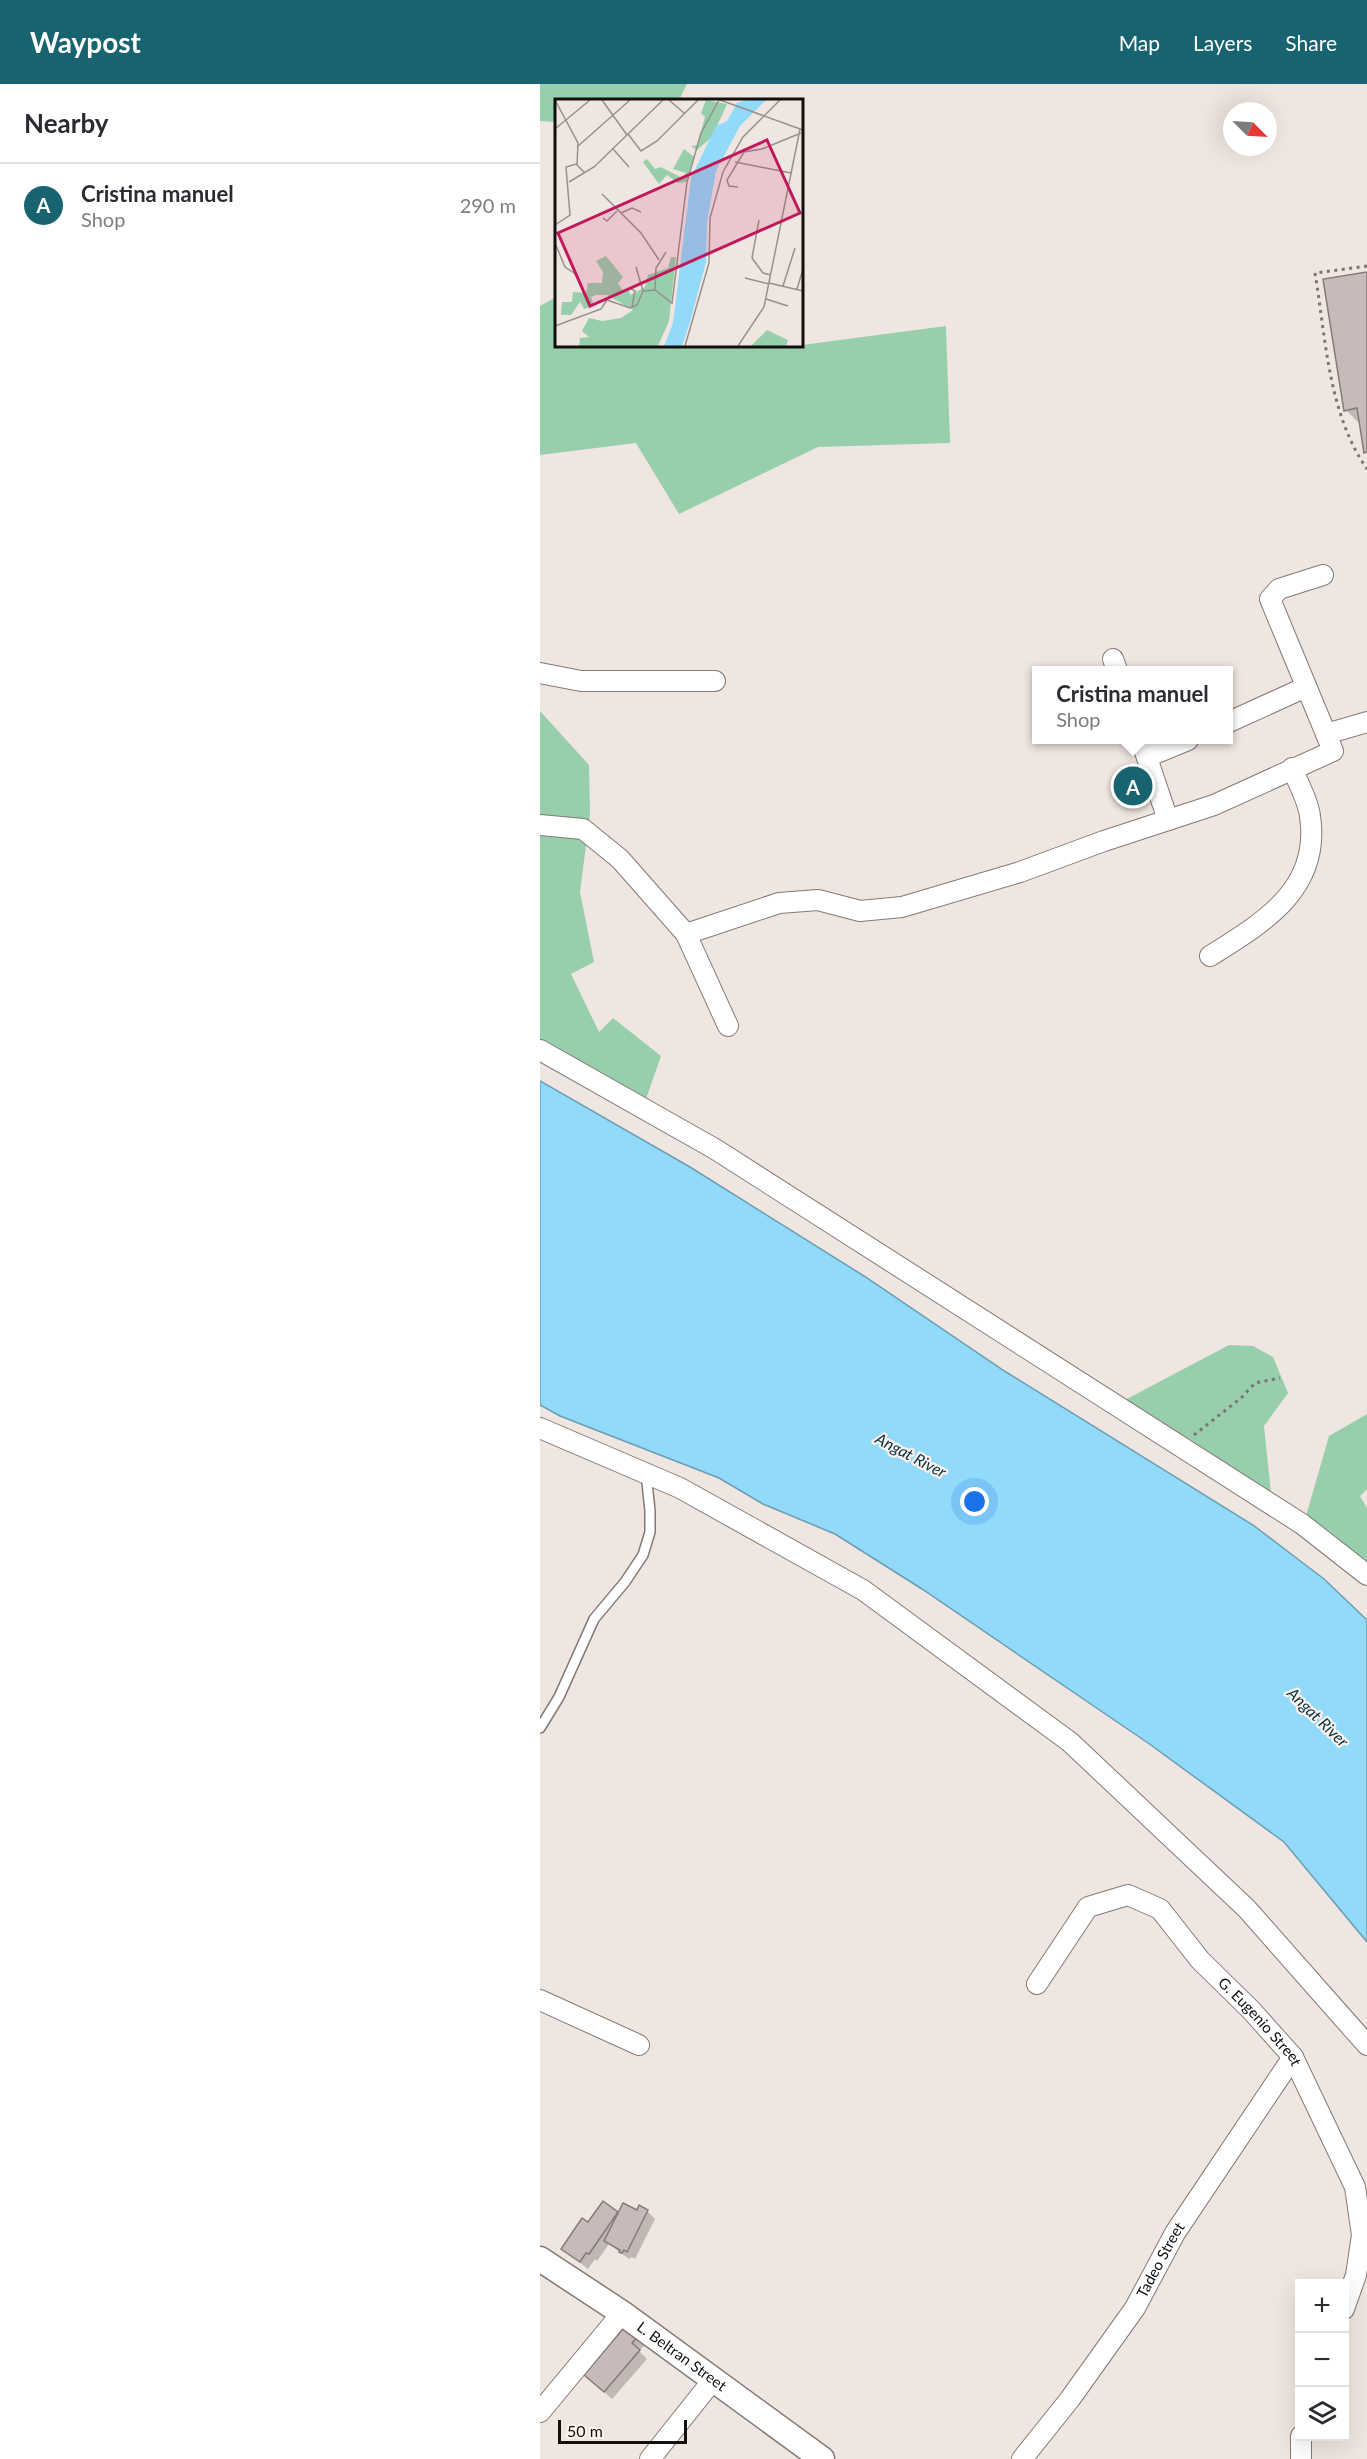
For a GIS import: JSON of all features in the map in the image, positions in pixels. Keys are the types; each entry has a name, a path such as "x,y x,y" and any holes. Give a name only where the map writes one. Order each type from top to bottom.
{"street":[{"path":"686,934 779,903 818,900 860,911 902,908 1020,872 1214,805 1333,751 1270,599 1279,589 1323,575"},
{"path":"540,673 581,681 715,681"},
{"path":"1233,720 1306,687"},
{"path":"1326,734 1367,722"},
{"path":"1166,744 1144,748 1168,820"},
{"path":"1210,956 1263,922 1293,892 1312,847 1310,813 1292,768"},
{"path":"540,825 583,829 620,859 686,934 728,1026"},
{"path":"540,1050 715,1149 1302,1524 1367,1575"},
{"path":"540,1428 680,1488 863,1590 1070,1742 1246,1909 1367,2045"},
{"name":"G. Eugenio Street","path":"1037,1984 1088,1907 1128,1895 1160,1909 1200,1960 1251,2010 1293,2057 1355,2187 1362,2235 1356,2276 1349,2295"},
{"path":"540,2000 639,2045"},
{"name":"Tadeo Street","path":"1022,2459 1070,2400 1136,2308 1175,2233 1293,2057"},
{"name":"L. Beltran Street","path":"540,2259 622,2313 822,2459"},
{"path":"540,2412 622,2313"},
{"path":"650,2459 713,2380"},
{"path":"1300,2459 1301,2441"}],"lane":[{"path":"540,1728 559,1697 594,1619 625,1582 643,1555 650,1532 651,1511 646,1473"}],"path":[{"path":"1367,266 1316,273 1335,401 1355,448 1367,469"},
{"path":"1180,1446 1241,1398 1256,1383 1280,1378"}],"green space":[{"path":"540,84 687,84 680,98 682,99 555,99 555,122 540,121"},
{"path":"555,298 555,346 802,346 946,326 950,443 818,447 679,514 636,443 540,455 540,306"},
{"path":"540,711 589,765 590,814 580,892 594,962 571,974 599,1032 613,1018 661,1056 646,1099 540,1039"},
{"path":"1229,1345 1253,1346 1273,1357 1288,1393 1264,1426 1271,1493 1188,1438 1123,1401"},
{"path":"1367,1414 1367,1489 1360,1496 1367,1508 1367,1569 1306,1516 1329,1436"}],"water":[{"name":"Angat River","path":"540,1081 690,1167 864,1276 1006,1372 1253,1525 1324,1579 1367,1620 1367,1942 1284,1842 1148,1743 922,1589 835,1534 763,1504 719,1478 560,1416 540,1405"}],"building":[{"path":"1367,272 1367,452 1364,453 1357,408 1344,411 1323,279"},
{"path":"603,2201 618,2212 589,2254 586,2253 580,2262 561,2249 582,2218 588,2222"},
{"path":"623,2203 637,2210 639,2205 648,2210 627,2252 624,2250 622,2253 604,2241"},
{"path":"628,2323 640,2334 632,2343 640,2350 604,2392 584,2375"}],"place":[{"name":"Cristina manuel","path":"1133,786"}]}
